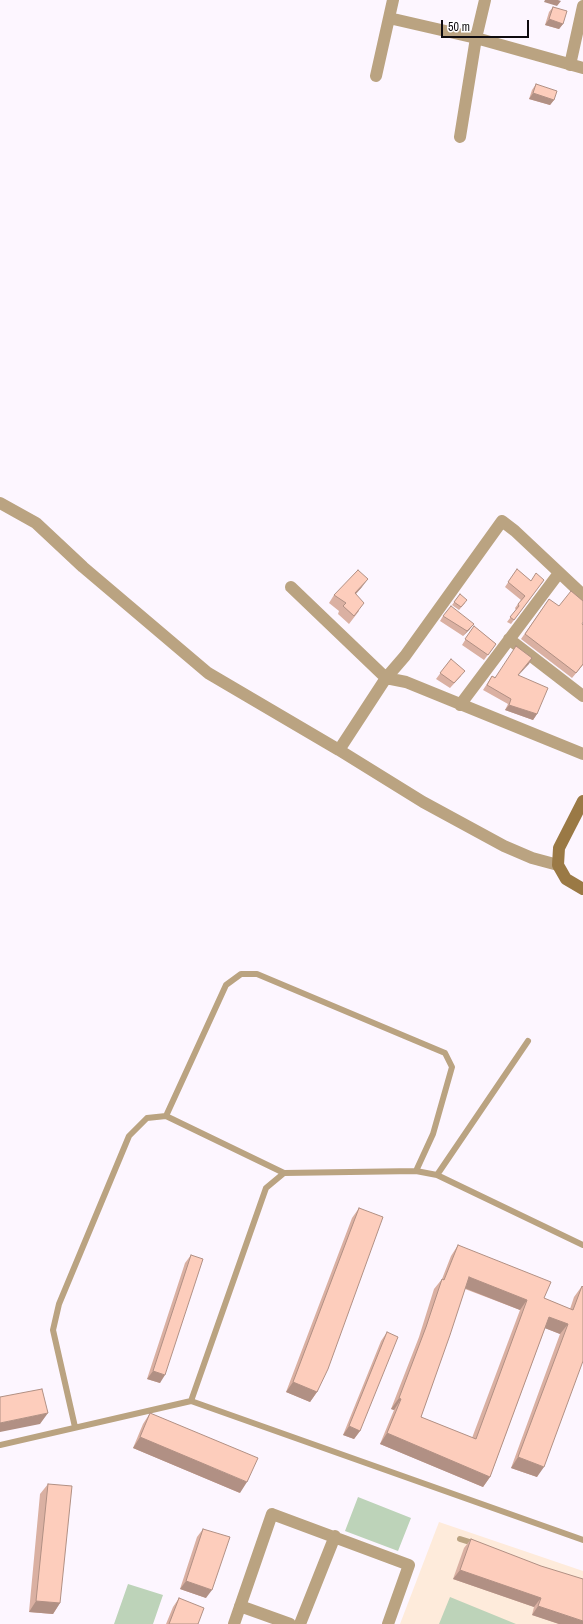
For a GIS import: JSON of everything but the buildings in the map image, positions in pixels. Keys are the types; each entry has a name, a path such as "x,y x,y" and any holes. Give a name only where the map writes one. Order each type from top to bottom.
{"main road":[{"path":"583,801 558,848 558,865 566,879 583,889"}],"street":[{"path":"376,76 393,0"},
{"path":"460,137 476,38 485,0"},
{"path":"570,65 583,6"},
{"path":"389,18 476,38 583,68"},
{"path":"0,503 36,523 83,567 208,673 339,750 423,802 504,846 532,858 558,865"},
{"path":"339,750 386,678 405,656 502,521 515,531 583,595"},
{"path":"460,705 559,573"},
{"path":"291,587 386,678 406,682 583,754"},
{"path":"509,639 583,696"},
{"path":"234,1624 272,1514 335,1536 409,1565 388,1624"},
{"path":"300,1624 335,1536"},
{"path":"240,1606 290,1624"}],"lane":[{"path":"166,1116 226,985 241,974 257,974 445,1052 452,1067 433,1134 416,1171"},
{"path":"437,1175 528,1041"},
{"path":"75,1427 53,1330 59,1304 129,1136 147,1118 166,1116 284,1173 416,1171 437,1175 583,1245"},
{"path":"191,1401 266,1188 284,1173"},
{"path":"0,1445 191,1401 583,1540"},
{"path":"460,1539 482,1546"}],"shaded area":[{"path":"439,1522 583,1571 583,1624 400,1624"}],"green space":[{"path":"358,1497 411,1518 398,1551 345,1531"},
{"path":"128,1584 163,1595 153,1624 114,1624"},
{"path":"450,1597 516,1624 439,1624"}]}
